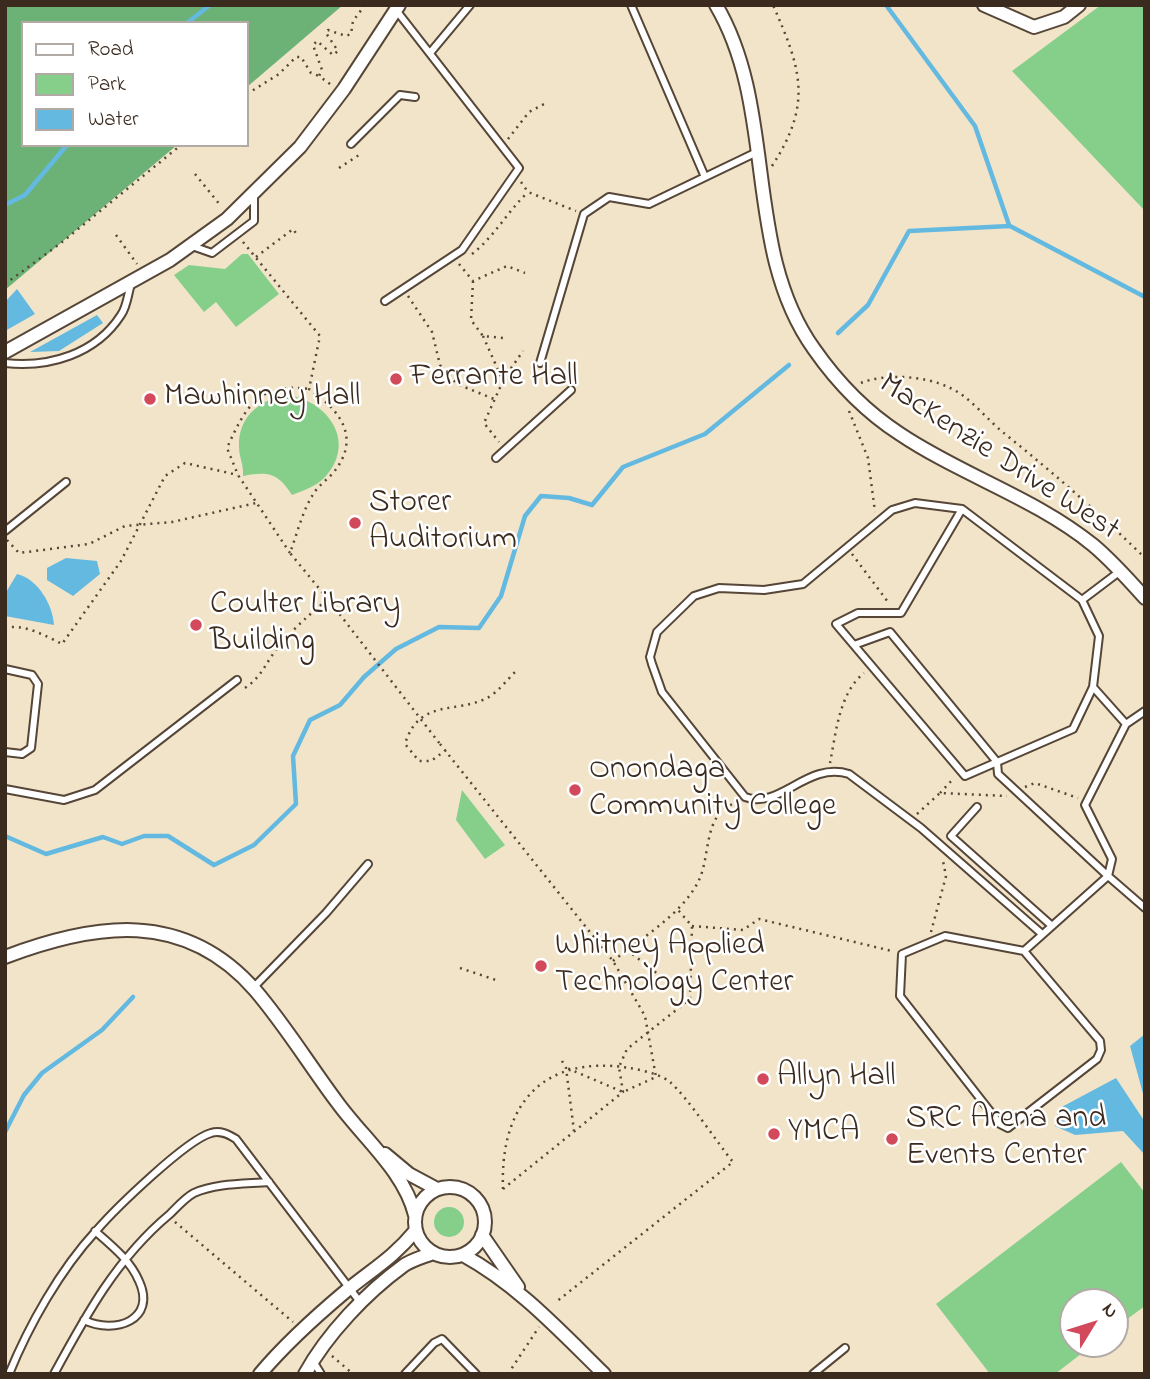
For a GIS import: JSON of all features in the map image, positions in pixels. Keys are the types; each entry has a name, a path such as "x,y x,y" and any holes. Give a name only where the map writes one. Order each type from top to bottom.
{"street":[{"name":"MacKenzie Drive West","path":"716,5 731,30 743,61 759,151 769,230 785,291 812,347 847,398 902,436 1041,511 1093,545 1145,598"},
{"path":"984,5 1034,26 1079,5"},
{"path":"5,352 137,277 228,219 300,147 342,92 398,7"},
{"path":"5,957 74,934 105,929 137,931 166,934 196,947 237,972 253,988 368,1140 401,1183 415,1215 420,1241 433,1253 448,1257 463,1255 475,1247 482,1235 484,1215 475,1198 457,1188 437,1189 409,1174 368,1140"},
{"path":"415,1215 420,1204 437,1189"},
{"path":"260,1374 301,1330 349,1288 397,1254 416,1230"},
{"path":"482,1235 524,1297"},
{"path":"305,1374 313,1360 361,1303 405,1265 433,1253"},
{"path":"463,1255 490,1269 524,1297 604,1374"}],"lane":[{"path":"430,53 470,5"},
{"path":"631,5 705,177"},
{"path":"385,301 461,250 519,168 398,7"},
{"path":"351,144 400,95 415,97"},
{"path":"540,363 584,214 609,197 649,204 759,151"},
{"path":"190,245 212,253 254,221 254,194"},
{"path":"5,363 31,366 56,362 80,352 107,332 123,313 137,277"},
{"path":"496,458 571,390"},
{"path":"5,530 66,482"},
{"path":"962,509 901,613 858,613 836,624 965,776 1073,729 1093,687 1099,636 1082,600 962,509 915,503 892,510 803,584 764,590 719,588 694,597 657,632 650,657 662,692 745,797 761,800 817,772 838,771 861,781 911,820 1042,934"},
{"path":"1082,600 1119,572"},
{"path":"854,645 890,632 997,762 998,774 1145,908"},
{"path":"5,670 32,675 38,684 31,748 22,754 5,752"},
{"path":"5,789 64,800 95,790 237,680"},
{"path":"1093,687 1126,724"},
{"path":"1024,951 1108,876 1112,859 1085,804 1126,724 1145,711"},
{"path":"977,807 951,836 1052,926"},
{"path":"253,988 326,913 368,864"},
{"path":"945,936 1024,951 1100,1041 1101,1050 1097,1059 1008,1128 1000,1124 900,996 902,954 945,936"},
{"path":"9,1374 37,1317 95,1231 178,1154 212,1132 225,1132 236,1139 361,1303"},
{"path":"54,1374 83,1320 125,1258 167,1216 194,1194 221,1186 269,1181"},
{"path":"83,1320 98,1327 113,1328 126,1323 138,1312 144,1299 140,1283 125,1258 95,1231"},
{"path":"405,1374 434,1343 442,1339 475,1374"},
{"path":"814,1374 845,1348"},
{"path":"313,1360 321,1374"}],"path":[{"path":"319,76 322,70 313,45 317,41 333,55 338,51 337,46 326,33 328,30 346,36 351,34 353,21 365,5"},
{"path":"762,175 773,165 798,113 800,74 773,5"},
{"path":"248,93 279,74 296,57 302,57 311,73 342,92"},
{"path":"502,147 529,112 546,103"},
{"path":"5,284 61,243 179,147"},
{"path":"339,168 359,155"},
{"path":"195,174 220,203 228,219"},
{"path":"515,174 528,192 584,214"},
{"path":"459,264 488,241 512,208 528,192"},
{"path":"256,257 293,229 298,236"},
{"path":"237,234 320,336 309,389"},
{"path":"116,235 137,277"},
{"path":"452,257 473,281 471,320 483,336 503,381"},
{"path":"473,281 507,266 524,273"},
{"path":"403,289 432,332 440,365 457,384 494,400"},
{"path":"483,336 503,338"},
{"path":"505,450 484,423 503,381 523,351"},
{"path":"877,521 867,458 847,398 862,382 898,378 928,379 952,388 1033,454 1145,558"},
{"path":"290,553 314,493 334,472 345,454 346,432 333,406 309,389 290,387 262,396 244,410 227,448 238,475 290,553 613,961 645,1016 656,1076"},
{"path":"5,628 12,626 31,630 62,643 121,561 165,476 185,463 238,475"},
{"path":"5,538 19,553 89,544 125,526 172,522 256,503"},
{"path":"848,548 884,599 901,613"},
{"path":"226,688 239,692 260,678 277,648 300,622 330,601"},
{"path":"829,771 838,721 852,682 872,667"},
{"path":"446,750 431,761 419,761 405,744 410,728 426,715 449,706 487,698 515,672"},
{"path":"911,820 961,770"},
{"path":"940,793 991,794 1005,797 1016,789 1035,783 1079,798 1090,794"},
{"path":"613,961 677,908 699,880 712,827 719,813 735,802 741,806"},
{"path":"927,945 946,876 942,858"},
{"path":"677,908 692,926 690,999"},
{"path":"692,926 743,930 758,919 902,954"},
{"path":"627,950 690,999"},
{"path":"460,968 499,981"},
{"path":"623,1092 619,1066 627,1049 690,999"},
{"path":"562,1061 566,1068 574,1131"},
{"path":"556,1302 733,1162 668,1080 656,1076 619,1066 566,1068 526,1097 512,1122 501,1159 503,1189 623,1092 656,1076"},
{"path":"566,1068 623,1092"},
{"path":"167,1216 301,1330"},
{"path":"508,1374 540,1324"},
{"path":"323,1348 353,1374"}],"green space":[{"path":"5,5 343,5 248,86 248,21 21,21 21,147 175,147 5,290"},
{"path":"1101,5 1145,5 1145,211 1012,71"},
{"path":"242,254 248,254 279,294 236,327 216,302 204,312 174,275 189,265 225,269"},
{"path":"283,395 312,403 324,412 338,435 339,448 335,462 326,476 314,486 292,495 282,482 272,475 243,476 239,451 242,428 251,413 265,402"},
{"path":"462,790 505,845 485,859 456,820"},
{"path":"1121,1162 1145,1193 1145,1306 1129,1318 1129,1288 1059,1288 1059,1358 1076,1358 1055,1374 990,1374 936,1304"},
{"path":"449,1207 460,1211 464,1222 460,1233 449,1237 438,1233 434,1222 438,1211"}],"water":[{"path":"17,289 35,314 5,331 5,302"},
{"path":"97,315 103,323 59,351 30,352"},
{"path":"66,558 97,561 100,574 73,596 47,580 47,568"},
{"path":"17,574 38,587 51,609 54,625 5,616 5,594"},
{"path":"1145,1034 1145,1101 1130,1046"},
{"path":"1116,1078 1145,1122 1145,1155 1123,1131 1075,1135 1055,1126 1058,1109"}],"waterway":[{"path":"190,21 210,5"},
{"path":"886,5 975,126 1009,225"},
{"path":"5,205 25,195 65,147"},
{"path":"838,333 868,305 909,231 1010,226 1145,297"},
{"path":"5,836 46,854 103,837 122,844 144,836 168,836 214,865 254,845 296,804 293,756 310,720 340,705 364,677 396,649 439,627 479,628 501,596 525,516 541,496 569,498 592,505 623,467 705,434 789,365"},
{"path":"5,1132 24,1095 42,1073 102,1030 133,997"}],"place":[{"name":"Ferrante Hall","path":"396,379"},
{"name":"Mawhinney Hall","path":"150,399"},
{"name":"Storer Auditorium","path":"355,523"},
{"name":"Coulter Library Building","path":"196,625"},
{"name":"Onondaga Community College","path":"575,790"},
{"name":"Whitney Applied Technology Center","path":"541,966"},
{"name":"Allyn Hall","path":"763,1079"},
{"name":"YMCA","path":"774,1134"},
{"name":"SRC Arena and Events Center","path":"892,1139"}]}
